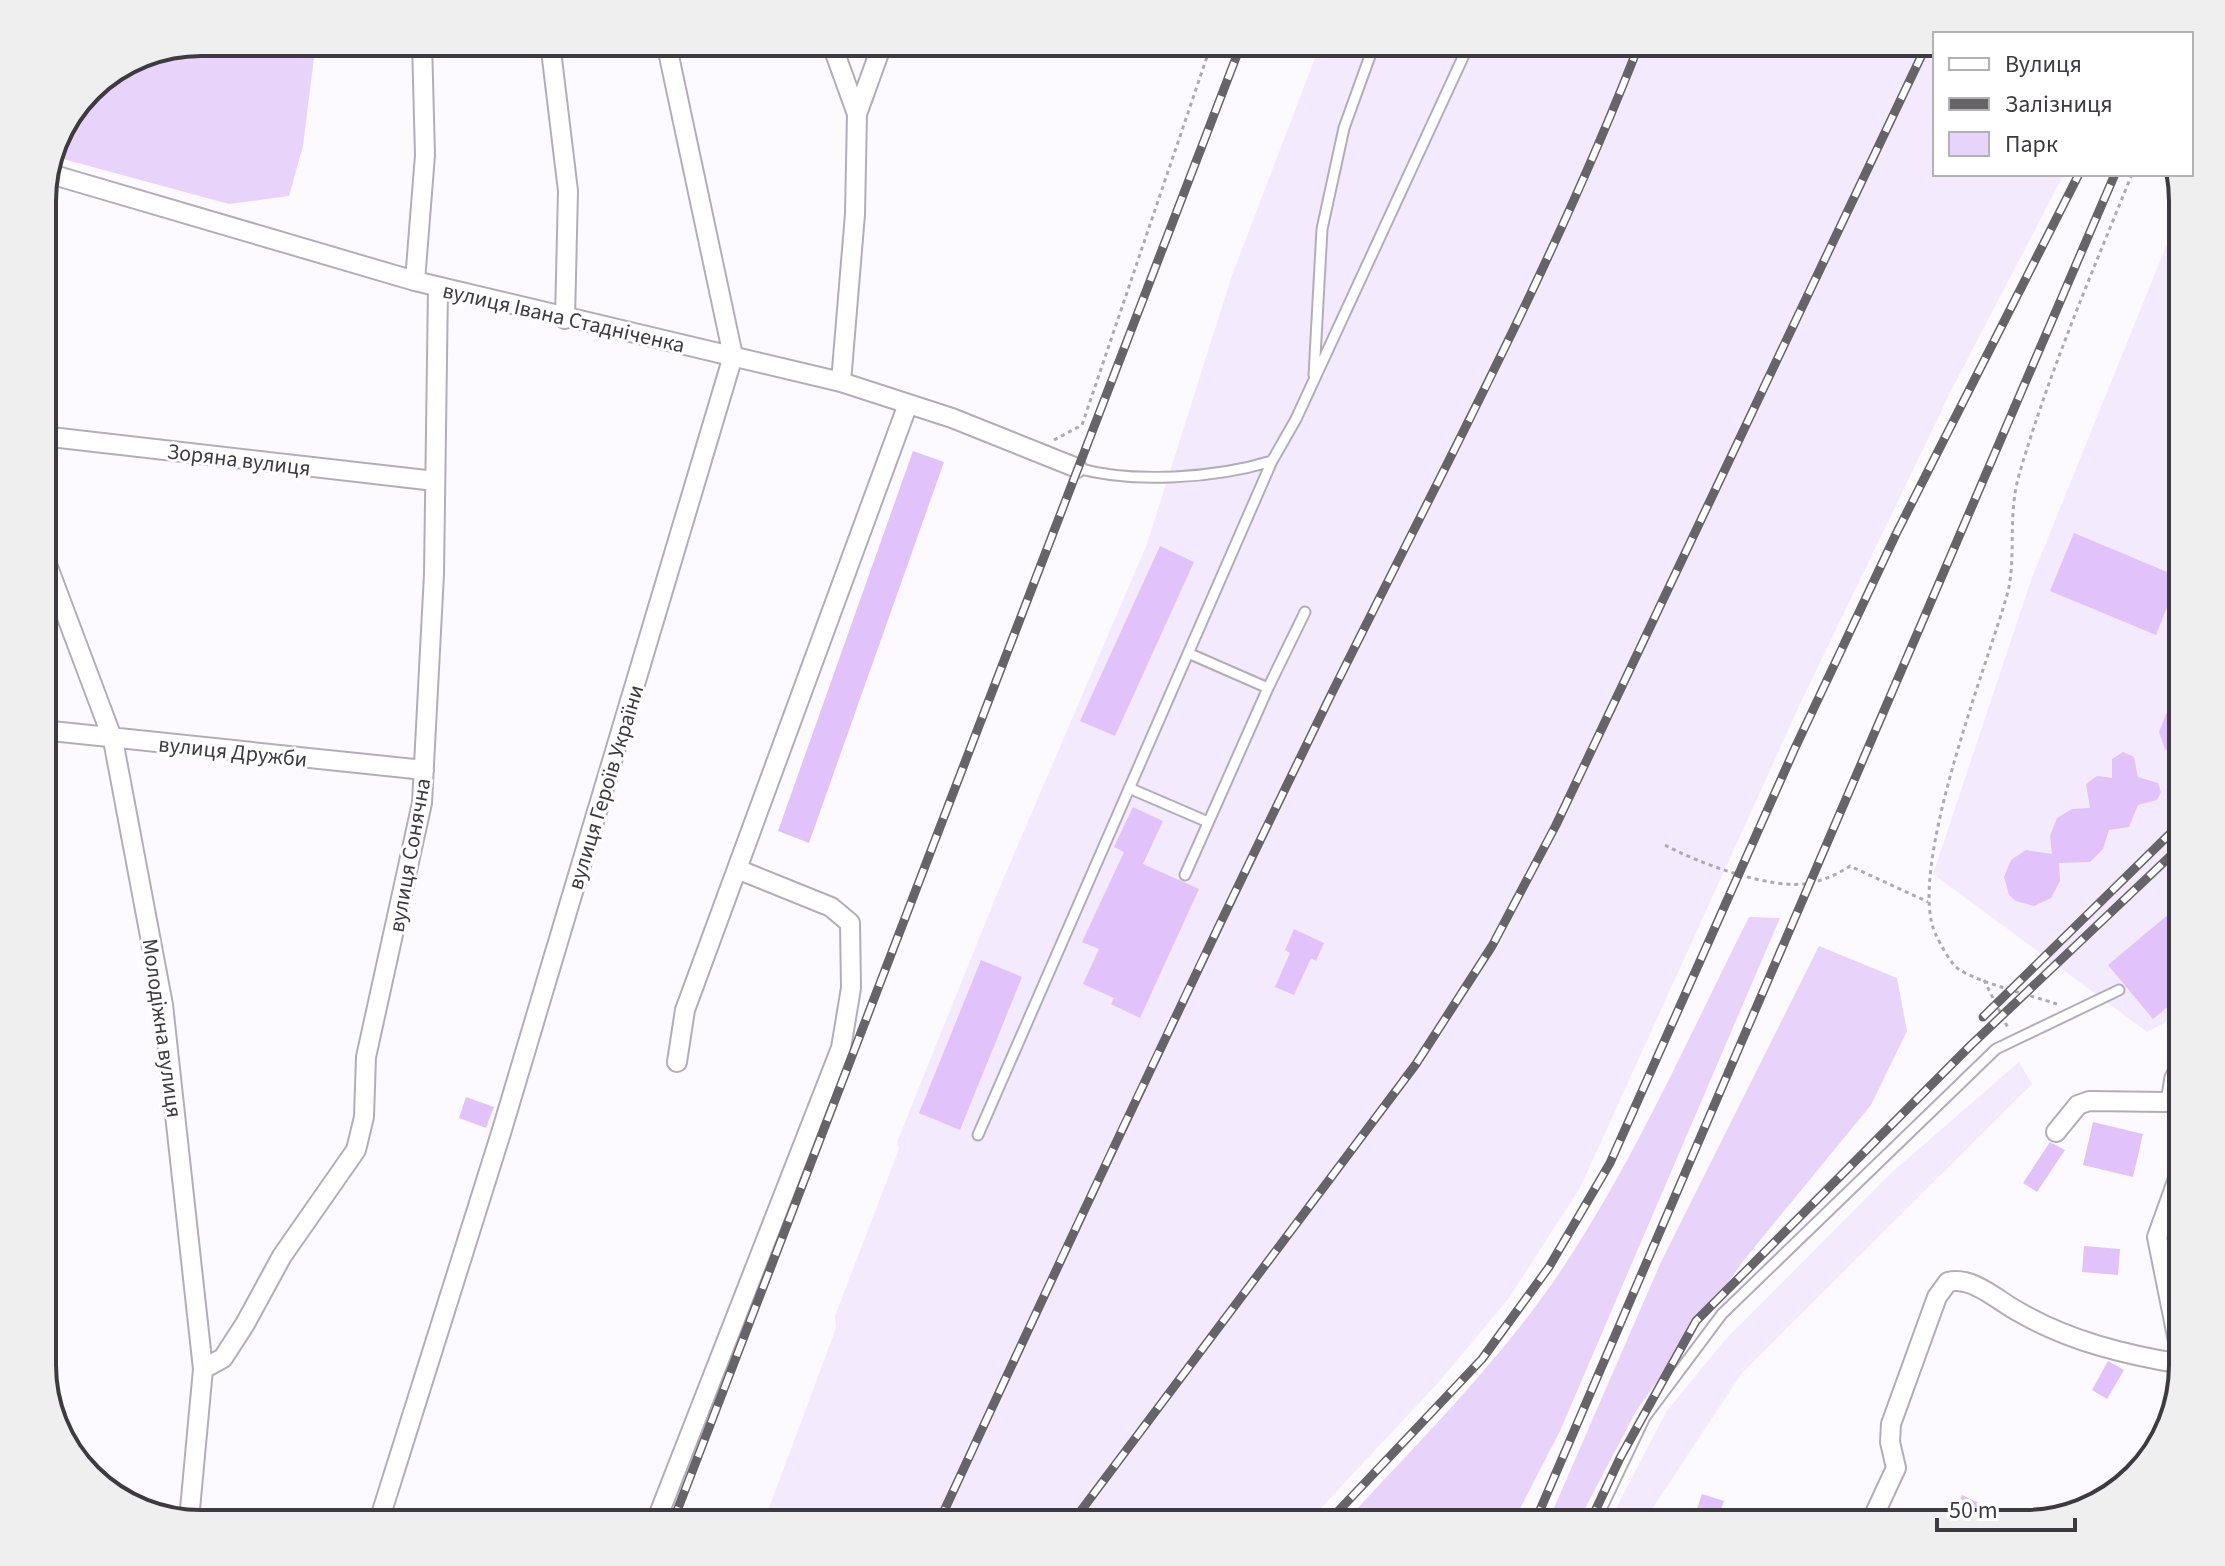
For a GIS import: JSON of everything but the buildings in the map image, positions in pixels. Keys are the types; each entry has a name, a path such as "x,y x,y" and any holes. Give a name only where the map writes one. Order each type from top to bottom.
{"street":[{"path":"415,281 425,155 422,56"},
{"path":"552,56 568,191 565,319"},
{"name":"вулиця Героїв України","path":"382,1510 501,1133 733,356 669,56"},
{"path":"836,56 857,114"},
{"path":"841,382 855,214 857,114 878,56"},
{"name":"вулиця Івана Стадніченка","path":"58,176 415,281 841,382 1035,450 1077,468"},
{"name":"вулиця Сонячна","path":"203,1369 223,1358 282,1256 356,1150 364,1117 366,1057 399,919 422,803 435,481 438,287"},
{"path":"677,1062 685,1010 908,404"},
{"name":"Зоряна вулиця","path":"56,438 435,481"},
{"name":"Молодіжна вулиця","path":"56,588 113,740 163,1005 203,1369 186,1509"},
{"name":"вулиця Дружби","path":"56,732 424,770"},
{"path":"660,1510 841,1048 851,988 850,923 831,907 737,869"},
{"path":"2056,1132 2078,1105 2089,1101 2166,1102"},
{"path":"2169,1206 2157,1237 2169,1298"},
{"path":"1876,1510 1896,1468 1890,1442 1891,1424 1937,1297 1948,1282 1959,1279 1972,1284 2043,1325 2081,1340 2169,1363"}],"lane":[{"path":"1314,381 1322,229 1344,128 1370,56"},
{"path":"978,1135 1272,461 1314,381 1464,56"},
{"path":"1077,468 1105,476 1231,474 1272,461"},
{"path":"1185,875 1305,612"},
{"path":"1188,653 1268,688"},
{"path":"1129,788 1208,822"},
{"path":"1601,1510 1645,1417 1722,1314 1996,1049 2119,990"},
{"path":"2169,1083 2166,1102 2169,1105"}],"path":[{"path":"1035,450 1082,425 1207,56"},
{"path":"2076,1011 1958,969 1935,933 1928,902 1931,857 1977,687 2008,591 2010,511 2019,475 2063,345 2131,176"},
{"path":"1665,845 1701,865 1756,878 1807,884 1833,876 1850,866 1928,902"},
{"path":"1983,978 2013,1041"}],"shaded area":[{"path":"1316,56 1933,56 1933,176 2063,176 1952,389 1801,702 1580,1188 1509,1298 1439,1382 1319,1510 768,1510 836,1328 835,1316 899,1149 897,1142 999,889 1147,544 1231,278"},
{"path":"2169,239 2169,1020 2147,1032 1933,874 2031,580"},
{"path":"2019,1062 2032,1084 1742,1373 1651,1510 1615,1510 1666,1412 1724,1341 1892,1172"}],"green space":[{"path":"314,56 303,146 289,196 229,204 63,159 71,137 92,106 113,86 146,67 182,57"},
{"path":"1749,917 1780,918 1560,1431 1519,1510 1356,1510 1487,1367 1540,1301 1615,1182"},
{"path":"1819,946 1897,978 1907,1031 1871,1105 1744,1260 1636,1411 1584,1510 1553,1510 1661,1262"}],"railway":[{"path":"677,1510 1237,56"},
{"path":"945,1510 1227,909 1530,294 1606,127 1634,56"},
{"path":"1082,1510 1416,1064 1492,946 1556,825 1921,56"},
{"path":"1339,1510 1482,1359 1549,1267 1610,1163 1795,748 1896,534 2078,176"},
{"path":"1540,1510 2114,176"},
{"path":"1983,1017 2169,835"},
{"path":"1596,1510 1620,1458 1696,1321 1971,1045 2169,857"}]}
